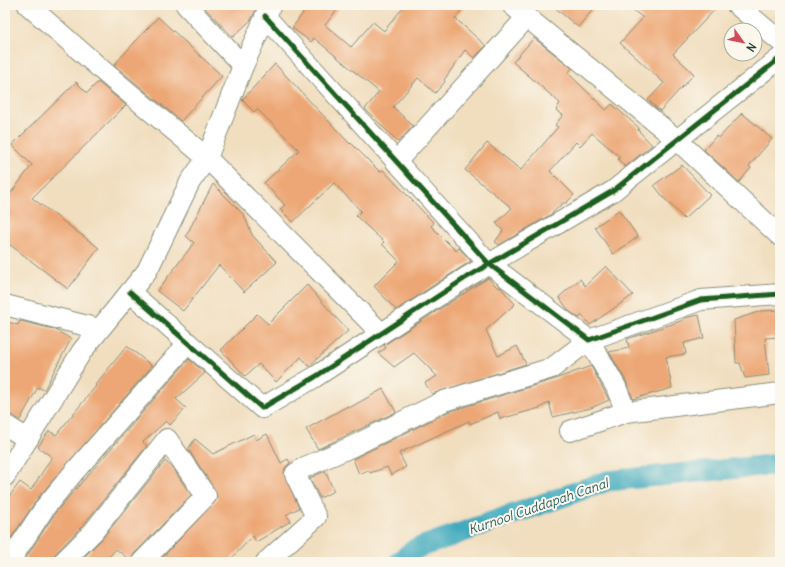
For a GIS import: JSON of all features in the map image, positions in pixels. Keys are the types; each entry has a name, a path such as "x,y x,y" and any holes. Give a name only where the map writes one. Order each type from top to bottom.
{"street":[{"path":"28,5 110,77 207,158 381,333"},
{"path":"186,5 243,66"},
{"path":"737,5 780,41"},
{"path":"5,476 82,350 148,271 190,182 207,158 243,66 268,11 396,162 489,264 589,340 616,387 626,412"},
{"path":"396,162 519,11 676,139 780,236"},
{"path":"130,292 262,408 315,377 489,264 613,191 676,139 780,58"},
{"path":"266,562 316,517 295,474 305,467 351,447 444,401 552,368 589,340 701,300 780,294"},
{"path":"5,305 99,329"},
{"path":"9,562 46,506 74,472 188,343"},
{"path":"570,431 626,412 780,393"},
{"path":"5,425 28,439"},
{"path":"63,562 93,532 168,439 206,496 142,562"}],"building":[{"path":"202,5 258,5 251,20 233,37"},
{"path":"309,5 341,5 325,25 351,47 373,22 384,31 405,5 466,5 455,18 486,46 474,58 465,50 444,80 445,82 435,93 418,78 393,107 413,126 398,142 365,109 379,92 314,38 311,42 292,28"},
{"path":"552,5 597,5 578,27"},
{"path":"627,5 719,5 673,54 694,74 660,111 648,100 664,83 620,43 643,18"},
{"path":"158,17 222,76 181,121 114,65"},
{"path":"534,38 572,68 568,73 606,110 612,104 639,128 638,130 652,145 625,167 618,159 620,157 592,133 580,146 576,142 550,171 574,195 550,215 499,245 495,242 503,231 496,223 512,208 465,170 487,143 521,170 558,127 555,125 563,115 556,110 560,103 513,62"},
{"path":"275,64 350,144 351,143 380,172 383,170 434,223 431,226 456,251 459,248 471,261 396,310 374,286 399,261 382,244 384,242 356,216 361,211 334,183 293,222 280,209 285,205 264,183 299,150 257,109 254,112 242,100"},
{"path":"76,82 87,93 98,82 126,105 32,198 99,248 68,289 5,241 5,201 32,165 12,145"},
{"path":"742,113 772,139 749,166 751,168 739,182 704,150 716,136 719,138"},
{"path":"682,165 710,195 684,219 654,185"},
{"path":"213,184 244,215 252,235 277,262 244,292 219,265 183,311 157,291 194,243 186,236"},
{"path":"619,210 638,237 613,254 595,227"},
{"path":"606,266 633,295 590,325 582,315 579,318 569,311 559,297 580,279 585,286"},
{"path":"488,278 498,288 500,287 515,304 486,330 498,356 517,346 526,364 432,394 425,383 437,376 414,353 394,367 378,353 386,348 384,345"},
{"path":"307,285 348,331 309,366 301,357 276,382 259,364 245,376 221,350 257,314 268,324"},
{"path":"780,310 780,337 765,338 769,375 745,378 740,363 736,363 734,320 761,311"},
{"path":"699,315 704,338 684,343 686,354 666,357 672,388 633,399 626,381 609,352 629,348 627,339 684,320 684,318"},
{"path":"5,321 18,325 20,321 54,329 71,339 44,390 38,387 20,420 5,411"},
{"path":"127,346 152,366 37,499 5,547 5,502 20,482 31,490 52,457 38,447 49,431 56,435"},
{"path":"189,359 205,373 176,399 186,408 170,425 166,421 143,442 147,446 84,524 55,554 52,562 23,562 55,513"},
{"path":"591,366 609,400 591,408 553,417 549,402 540,408 500,419 498,412 470,424 469,421 399,453 406,467 391,475 387,467 370,473 369,470 359,474 353,459 448,412 555,379"},
{"path":"383,389 396,412 318,449 306,429"},
{"path":"254,434 256,440 267,434 281,463 288,459 290,463 285,468 284,474 299,508 286,515 291,521 256,542 253,536 228,562 158,562 217,499 215,490 188,449 195,439 213,454"},
{"path":"165,461 172,467 191,495 134,554 131,561 116,549 105,562 79,562 102,539"},
{"path":"325,471 334,491 320,498 310,478"}],"waterway":[{"name":"Kurnool Cuddapah Canal","path":"399,562 415,549 607,481 780,464"}],"cycle path":[{"path":"265,16 489,264 589,340 701,300 780,294"},
{"path":"130,292 262,408 315,377 467,277 613,191 780,58"}]}
